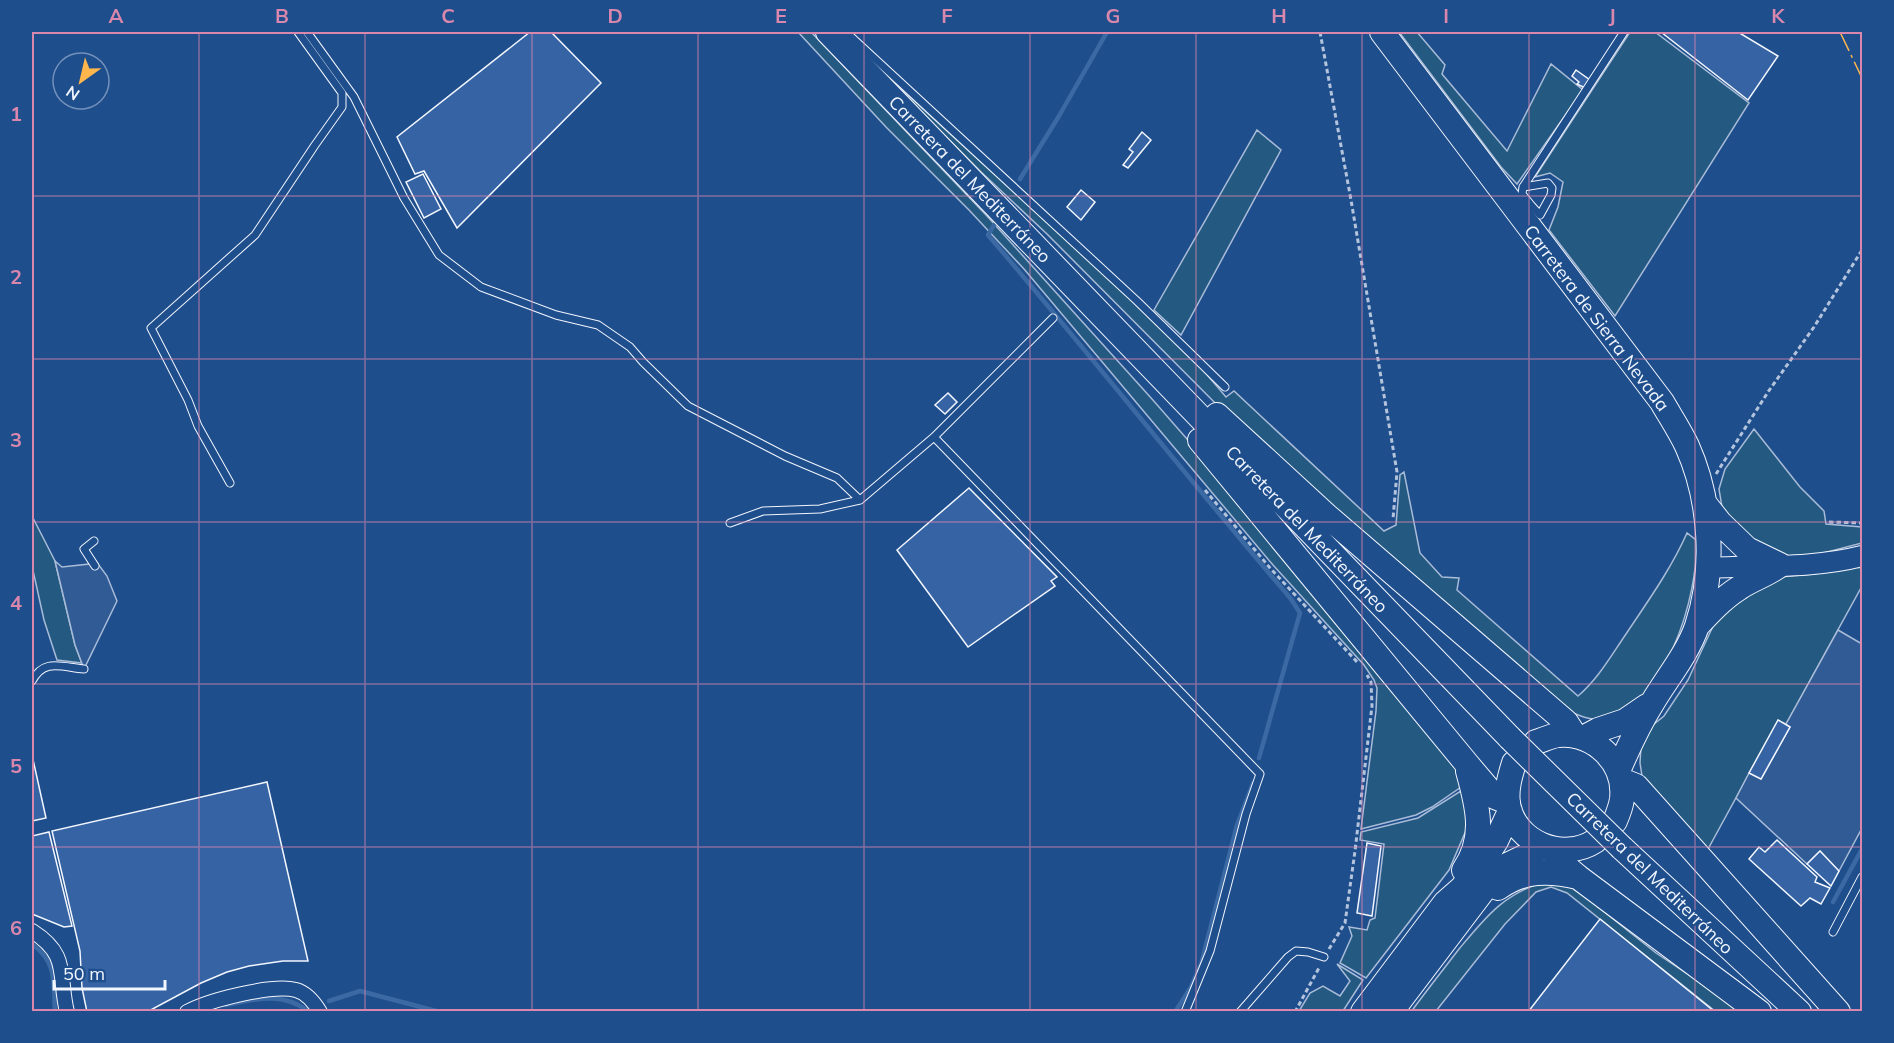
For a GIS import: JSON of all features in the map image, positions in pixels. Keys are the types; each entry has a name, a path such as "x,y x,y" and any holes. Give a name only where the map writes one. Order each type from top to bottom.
{"highway":[{"name":"Carretera del Mediterráneo","path":"828,32 1510,738 1622,848 1800,1011"},
{"name":"Carretera de Sierra Nevada","path":"1382,32 1526,210 1662,402 1687,446 1704,498 1709,536 1708,568 1697,626 1677,666 1634,734 1620,775 1622,799 1615,821"},
{"path":"1063,275 1099,331 1184,421 1467,764 1495,797 1509,807"},
{"path":"1122,338 1181,381 1327,516 1566,722 1579,737 1604,751 1620,775 1636,786 1839,1011"},
{"path":"1697,626 1714,608 1740,587 1767,575 1780,565 1747,549 1720,523 1704,498"},
{"name":"Carretera de Sierra Nevada","path":"1536,742 1556,735 1579,737 1625,721 1652,703"},
{"path":"1514,763 1508,784 1509,807 1518,826 1529,838 1548,847 1570,850 1595,841"},
{"path":"1445,903 1473,856 1478,831 1478,808 1467,764"},
{"path":"1363,1011 1445,903 1481,864 1496,841 1509,807"},
{"path":"1548,847 1559,861 1578,877 1759,1011"},
{"path":"1391,1011 1497,872 1503,867 1548,847"},
{"path":"1468,911 1503,884 1521,875 1544,872 1578,877"}],"street":[{"path":"1708,568 1817,565 1863,556"},
{"path":"32,931 44,938 56,955 63,972 67,1011"},
{"path":"186,1011 201,1004 236,996 285,989 295,990 308,996 320,1011"}],"lane":[{"path":"230,483 198,426 188,400 151,328 255,235 342,107 342,93 298,32"},
{"path":"307,32 354,97 404,198 439,255 480,287 556,315 598,325 630,346 688,406 785,456 837,478 861,500"},
{"path":"846,32 1152,315 1225,387"},
{"path":"1524,188 1548,183 1552,188 1551,195 1540,215 1526,210 1522,194 1524,188 1624,32"},
{"path":"730,523 763,511 820,509 861,500 934,437 1053,318"},
{"path":"934,437 1260,774 1246,814 1210,951 1185,1011"},
{"path":"94,541 84,549 95,566"},
{"path":"32,681 38,670 45,666 84,669"},
{"path":"1833,932 1863,877"},
{"path":"1240,1011 1296,951 1324,957"}],"path":[{"path":"1320,32 1397,472 1393,519"},
{"path":"1704,498 1768,392 1814,327 1863,250"},
{"path":"1205,490 1270,568 1363,669 1371,682 1371,717 1345,923 1295,1011"},
{"path":"1829,522 1863,523"}],"shaded area":[{"path":"798,32 811,32 987,216 1152,399 1215,471 1458,763 1464,785 1416,815 1361,829 1377,688 1364,665 1273,565 1024,269 886,127"},
{"path":"1399,32 1417,32 1445,65 1442,74 1507,151 1551,64 1583,90 1517,184 1501,167"},
{"path":"1630,32 1655,32 1749,103 1615,316 1549,230 1558,207 1563,182 1550,173 1535,177"},
{"path":"877,67 1146,313 1203,370 1226,397 1234,391 1384,531 1396,525 1400,475 1404,472 1420,553 1442,577 1459,578 1457,590 1578,696 1604,667 1643,609 1687,533 1696,540 1692,589 1684,618 1674,647 1660,673 1643,696 1623,712 1601,719 1588,718 1565,710 1234,422"},
{"path":"1257,130 1281,150 1181,335 1154,310"},
{"path":"1754,429 1800,487 1824,511 1826,524 1862,527 1862,543 1812,556 1792,558 1747,541 1722,507 1719,489 1725,469"},
{"path":"32,516 55,561 75,645 82,663 57,660 44,620 32,566"},
{"path":"90,553 107,576 117,601 84,669 75,645 55,561 62,567 89,564 85,556"},
{"path":"1862,568 1862,586 1786,724 1778,721 1708,849 1642,776 1641,746 1648,729 1664,716 1688,680 1714,624 1724,609 1780,577"},
{"path":"1838,630 1862,644 1862,828 1839,871 1820,851 1807,864 1736,798 1749,773 1761,779 1790,727 1786,724"},
{"path":"1464,789 1467,828 1449,870 1366,978 1340,963 1352,936 1349,927 1367,930 1370,920 1375,918 1384,844 1360,840 1361,832 1418,818"},
{"path":"1544,882 1571,887 1656,953 1713,991 1738,1011 1715,1011 1567,893 1551,887 1536,892 1505,924 1436,1011 1411,1012 1459,949 1496,908 1517,893"},
{"path":"1337,964 1363,980 1343,1011 1299,1011 1310,993 1323,986 1340,996 1350,981"}],"building":[{"path":"530,32 551,32 601,83 457,228 424,171 415,174 397,137"},
{"path":"1661,32 1738,32 1778,56 1748,100"},
{"path":"1576,70 1590,80 1585,88 1577,84 1579,82 1572,76"},
{"path":"1142,132 1151,140 1128,168 1123,165 1133,152 1129,149"},
{"path":"423,174 441,209 424,218 406,182"},
{"path":"1081,190 1095,202 1081,220 1067,207"},
{"path":"948,393 957,402 945,414 935,405"},
{"path":"969,488 1057,577 1051,581 1055,586 968,647 897,550"},
{"path":"1778,720 1790,727 1761,779 1749,773"},
{"path":"32,755 46,818 32,821"},
{"path":"267,782 308,961 283,961 227,972 147,1012 87,1012 82,988 80,951 52,831"},
{"path":"49,832 72,926 64,927 32,914 32,836"},
{"path":"1777,840 1817,877 1815,882 1830,888 1821,904 1810,898 1801,906 1749,859 1759,847 1765,852"},
{"path":"1367,843 1381,846 1372,916 1357,913"},
{"path":"1820,851 1839,871 1831,886 1807,864"},
{"path":"1600,919 1715,1012 1528,1012"}],"waterway":[{"path":"1020,179 1107,32"},
{"path":"994,225 988,235 1291,599 1300,613 1259,758"},
{"path":"1175,1012 1191,987 1201,964 1237,825 1253,783"},
{"path":"1833,902 1862,849"},
{"path":"32,944 50,966 54,983 55,1012"},
{"path":"329,1001 360,991 440,1012"},
{"path":"226,1005 269,998 290,1001 309,1012"}],"power":[{"path":"1840,32 1862,78"}]}
